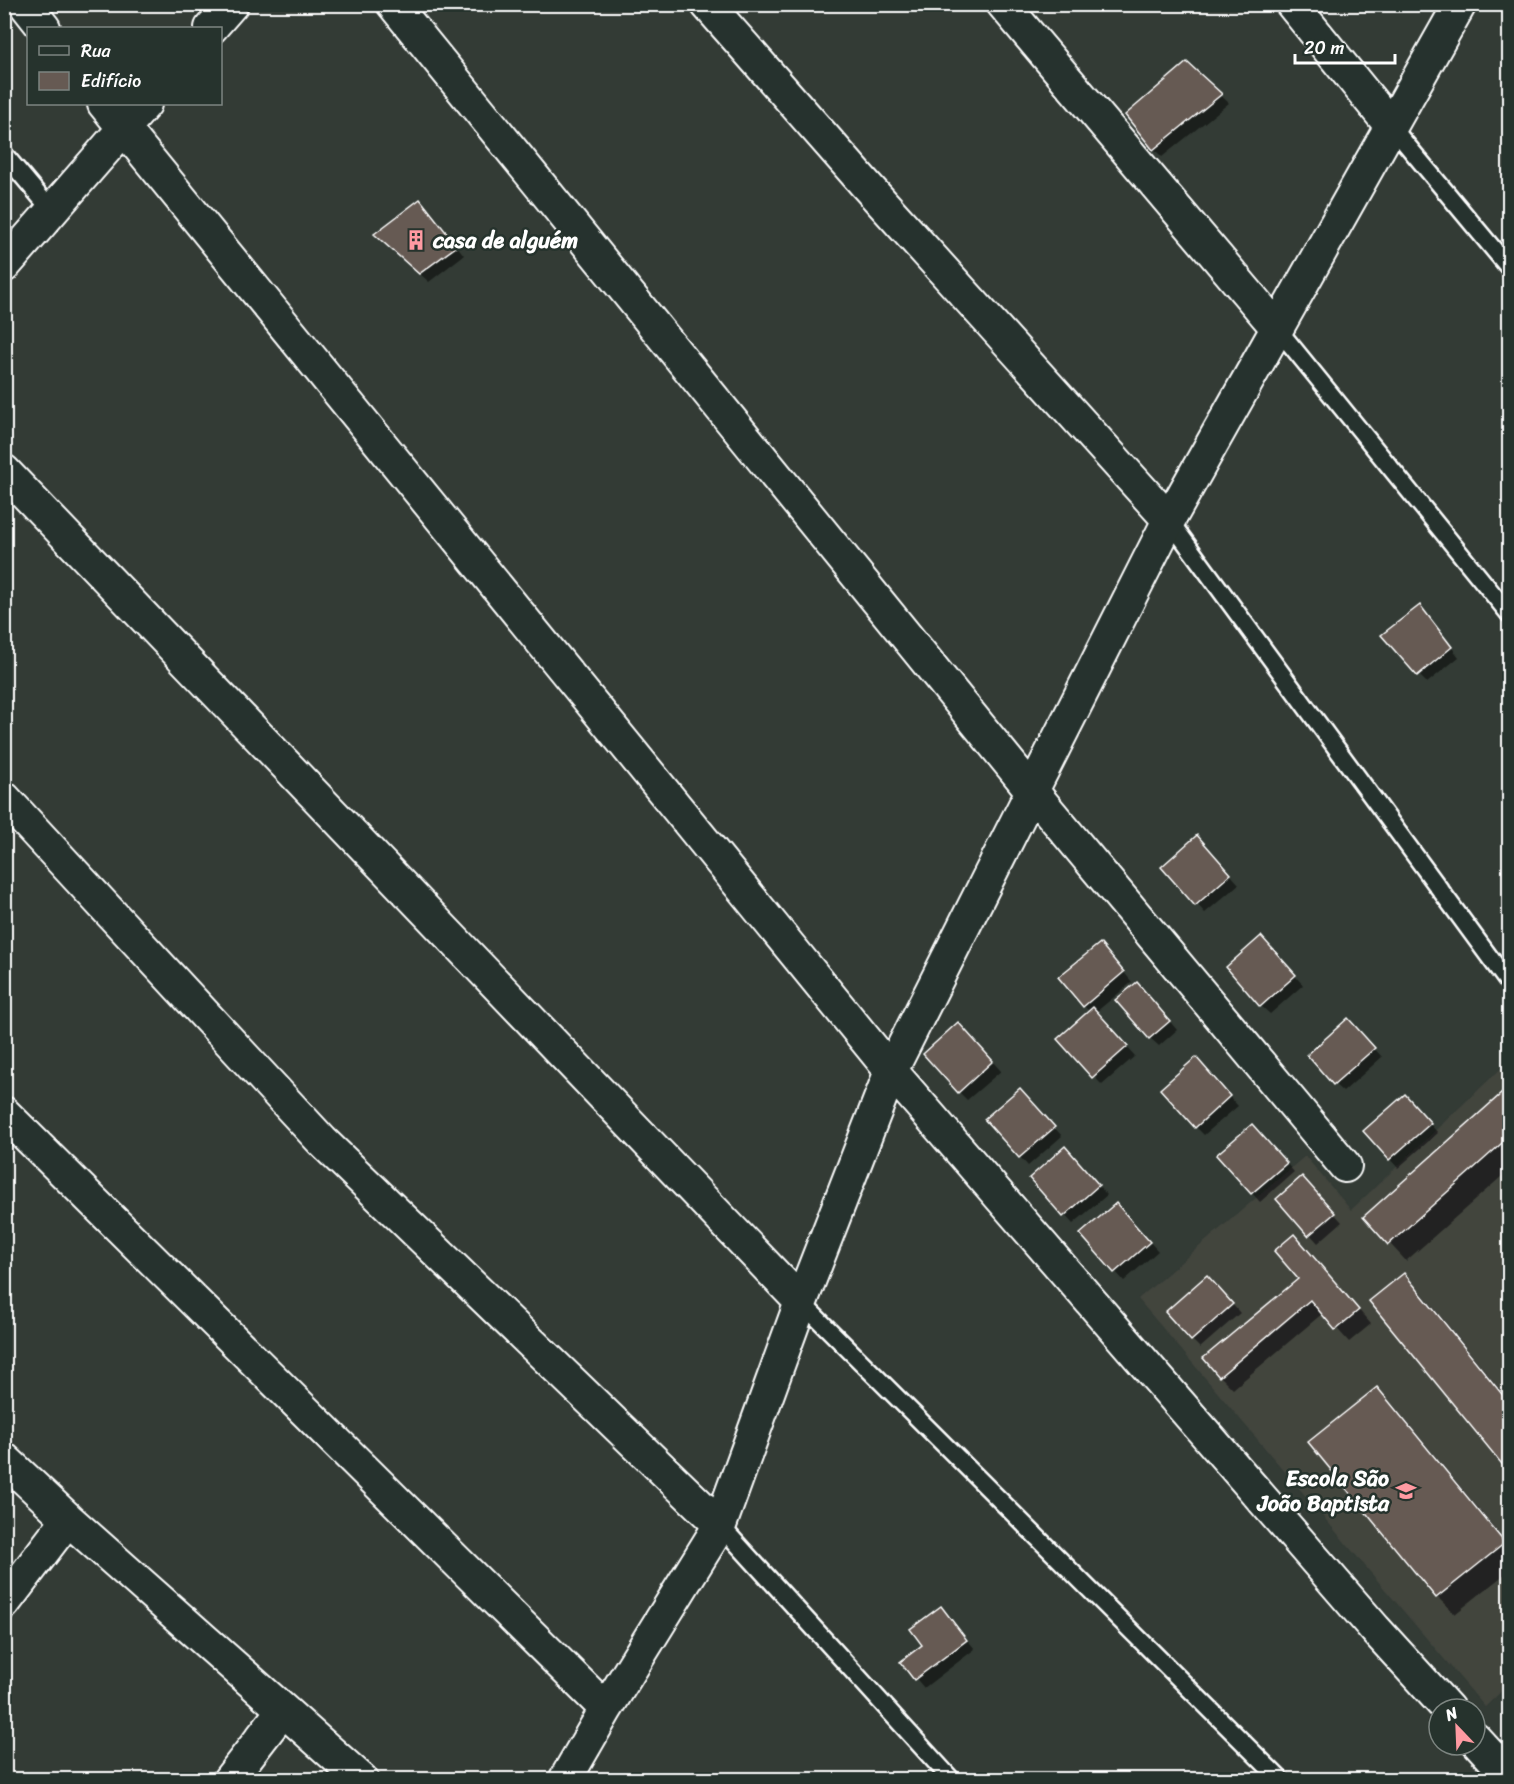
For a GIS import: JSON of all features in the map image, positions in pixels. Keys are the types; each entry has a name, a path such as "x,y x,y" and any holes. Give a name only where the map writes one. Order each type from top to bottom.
{"street":[{"path":"25,4 43,27"},
{"path":"212,27 232,4"},
{"path":"393,4 1032,791 1345,1166"},
{"path":"707,4 1169,520"},
{"path":"1003,4 1277,328"},
{"path":"1292,4 1391,126"},
{"path":"565,1779 720,1525 801,1302 891,1071 1032,791 1169,520 1460,4"},
{"path":"105,105 891,1071 1375,1629 1437,1697"},
{"path":"4,266 144,105"},
{"path":"4,471 801,1302"},
{"path":"4,798 322,1141 720,1525"},
{"path":"4,1113 606,1709"},
{"path":"4,1459 68,1519 362,1779"},
{"path":"4,1603 68,1519"},
{"path":"229,1779 283,1710"},
{"path":"1487,1754 1504,1773"}],"lane":[{"path":"1391,126 1509,269"},
{"path":"4,154 52,211"},
{"path":"1277,328 1509,615"},
{"path":"1169,520 1509,985"},
{"path":"801,1302 1281,1779"},
{"path":"720,1525 952,1779"}],"shaded area":[{"name":"Escola São João Baptista","path":"1509,1061 1510,1683 1487,1705 1487,1697 1476,1697 1138,1299 1305,1156 1351,1210"}],"building":[{"path":"1187,62 1222,94 1153,150 1125,115"},
{"name":"casa de alguém","path":"420,199 457,246 419,274 374,234"},
{"path":"1420,605 1452,647 1417,676 1381,635"},
{"path":"1197,835 1231,874 1195,906 1161,867"},
{"path":"1261,936 1296,975 1260,1007 1226,967"},
{"path":"1100,943 1124,972 1083,1007 1058,977"},
{"path":"1137,982 1170,1021 1149,1039 1115,1000"},
{"path":"1093,1007 1128,1046 1092,1078 1057,1039"},
{"path":"1348,1018 1375,1048 1333,1085 1307,1055"},
{"path":"958,1022 993,1061 958,1093 923,1054"},
{"path":"1196,1057 1230,1096 1195,1128 1160,1089"},
{"path":"1510,1086 1510,1136 1388,1245 1363,1217"},
{"path":"1020,1088 1055,1127 1019,1158 984,1119"},
{"path":"1405,1094 1431,1123 1389,1160 1363,1131"},
{"path":"1252,1124 1287,1163 1251,1194 1216,1155"},
{"path":"1065,1146 1099,1185 1063,1217 1029,1178"},
{"path":"1302,1176 1335,1213 1308,1236 1276,1199"},
{"path":"1116,1203 1150,1242 1114,1273 1080,1234"},
{"path":"1294,1234 1359,1310 1335,1330 1310,1300 1219,1377 1203,1358 1298,1279 1274,1251"},
{"path":"1404,1273 1510,1404 1510,1474 1369,1301"},
{"path":"1207,1275 1233,1304 1191,1341 1165,1312"},
{"path":"1377,1387 1505,1543 1436,1598 1308,1442"},
{"path":"941,1606 967,1640 914,1680 900,1662 922,1645 910,1629"}],"place":[{"name":"casa de alguém","path":"416,240"},
{"name":"Escola São João Baptista","path":"1406,1491"}]}
